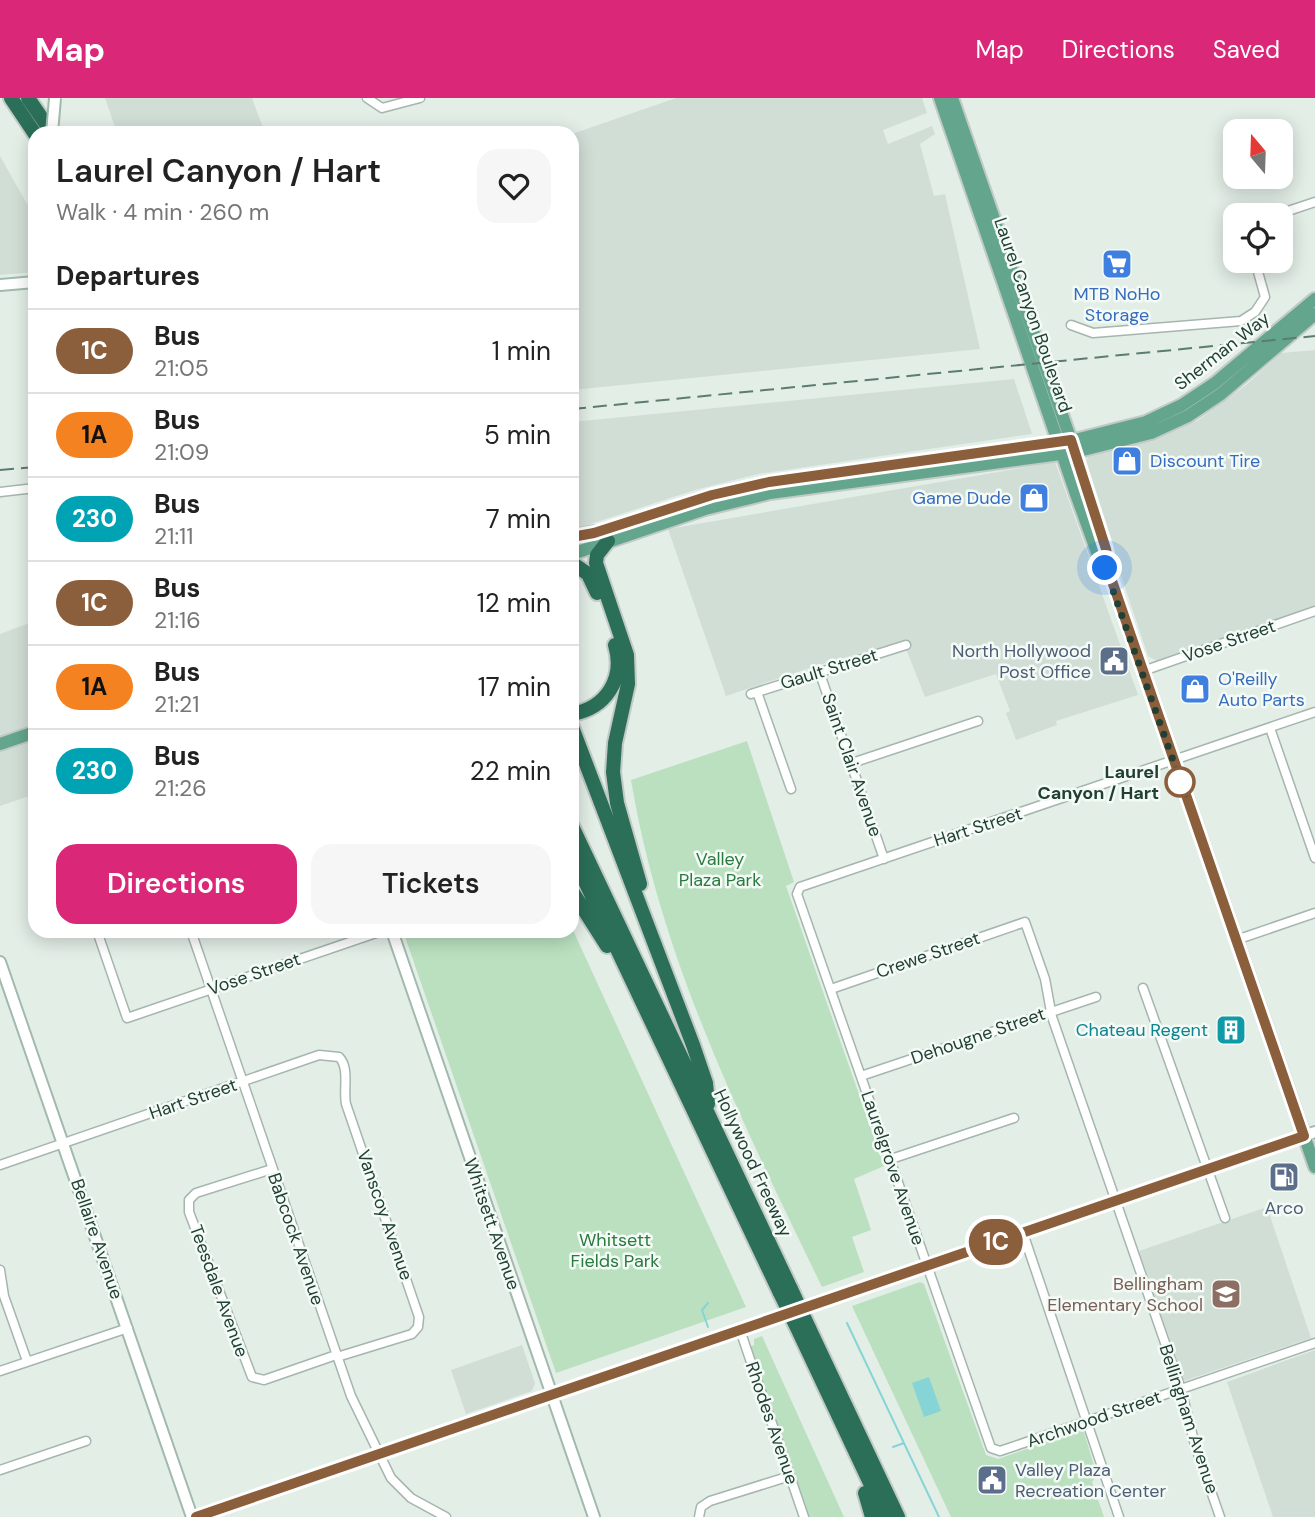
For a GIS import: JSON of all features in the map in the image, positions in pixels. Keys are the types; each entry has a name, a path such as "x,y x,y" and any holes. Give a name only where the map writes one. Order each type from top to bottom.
{"highway":[{"path":"11,98 30,126"},
{"path":"22,98 41,126"},
{"path":"27,98 47,126"},
{"path":"36,98 54,126"},
{"path":"579,537 594,533"},
{"path":"608,541 597,555 596,563 622,639 629,673 613,758 614,788 653,937"},
{"path":"579,566 592,581 616,647 618,664 615,682 607,696 594,707 579,712"},
{"path":"579,744 706,1083 709,1116"},
{"name":"Hollywood Freeway","path":"579,841 709,1116 874,1517"},
{"path":"579,855 782,1292"},
{"path":"579,868 782,1292"},
{"name":"Hollywood Freeway","path":"579,887 782,1292"},
{"path":"579,902 607,946"},
{"path":"800,1332 886,1517"},
{"path":"800,1332 891,1517"},
{"name":"Hollywood Freeway","path":"800,1332 898,1517"}],"main road":[{"path":"53,126 55,98"},
{"name":"Laurel Canyon Boulevard","path":"940,98 972,174 1067,447 1106,549 1112,581 1173,761 1236,940 1309,1134 1315,1167"},
{"name":"Laurel Canyon Boulevard","path":"952,98 972,174"},
{"path":"0,285 28,283"},
{"name":"Sherman Way","path":"1067,447 1146,422 1182,405 1215,383 1315,299"},
{"name":"Sherman Way","path":"594,533 770,487 1151,433 1188,416 1222,394 1315,314"},
{"name":"Sherman Way","path":"579,551 704,503"},
{"path":"0,744 28,734"},
{"name":"Whitsett Avenue","path":"394,938 594,1517"},
{"name":"Bellaire Avenue","path":"0,962 194,1517"},
{"path":"194,1517 1309,1134"}],"street":[{"path":"367,98 382,108 392,108 420,98"},
{"path":"1293,209 1315,202"},
{"path":"1071,324 1093,333 1241,321 1255,312 1265,297 1258,273"},
{"path":"0,492 28,489"},
{"name":"Vose Street","path":"1143,671 1315,611"},
{"name":"Gault Street","path":"791,789 754,693 906,645"},
{"name":"Saint Clair Avenue","path":"820,671 884,859"},
{"name":"Hart Street","path":"800,887 1315,712"},
{"path":"852,763 978,721"},
{"path":"1270,728 1315,858"},
{"name":"Laurelgrove Avenue","path":"800,887 797,894 991,1448"},
{"path":"1236,940 1315,912"},
{"name":"Crewe Street","path":"831,989 1025,922"},
{"name":"Bellingham Avenue","path":"1025,922 1045,979 1051,1012 1181,1389 1195,1445 1220,1517"},
{"name":"Vose Street","path":"99,938 127,1018 361,938"},
{"name":"Babcock Avenue","path":"193,938 337,1356 377,1454 399,1489 446,1517"},
{"path":"1143,988 1225,1218"},
{"name":"Dehougne Street","path":"861,1076 1096,997"},
{"name":"Hart Street","path":"0,1165 319,1055 335,1055 344,1061 346,1104"},
{"name":"Vanscoy Avenue","path":"337,1356 412,1334 418,1327 418,1312 346,1104"},
{"path":"891,1159 1014,1118"},
{"name":"Teesdale Avenue","path":"272,1168 196,1193 189,1200 190,1212 213,1268 249,1373 255,1379 264,1380 337,1356"},
{"path":"1023,1233 1119,1517"},
{"path":"0,1270 4,1296 27,1362"},
{"path":"0,1371 128,1328"},
{"name":"Rhodes Avenue","path":"740,1330 804,1517"},
{"name":"Archwood Street","path":"991,1448 1000,1451 1315,1343"},
{"path":"0,1470 86,1441"},
{"path":"699,1517 701,1507 710,1500 790,1476"}],"shaded area":[{"path":"105,98 252,98 262,126 115,126"},
{"path":"676,98 922,98 927,113 883,130 888,144 932,126 935,134 920,144 934,196 945,194 980,349 579,389 579,132"},
{"path":"0,156 28,206 28,273 0,275"},
{"path":"1315,350 1315,605 1157,661 1148,656 1084,465 1088,457 1130,446 1197,421 1246,385 1281,353"},
{"path":"1014,379 1032,434 758,474 695,490 579,528 579,421"},
{"path":"1055,462 1138,695 1056,721 1057,725 1016,740 1006,713 1010,711 996,674 925,697 903,641 726,696 668,529"},
{"path":"28,624 28,796 0,806 0,634"},
{"name":"Bellingham Elementary School","path":"1267,1207 1311,1338 1184,1381 1139,1251"},
{"path":"522,1345 535,1383 532,1391 466,1414 451,1370"},
{"path":"1315,1350 1315,1517 1273,1517 1227,1382"}],"green space":[{"name":"Valley Plaza Park","path":"747,741 794,882 786,886 884,1166 854,1179 871,1230 852,1237 864,1272 822,1287 735,1102 684,977 662,912 631,780"},
{"name":"Whitsett Fields Park","path":"405,938 577,938 746,1307 556,1373"},
{"path":"920,1282 924,1284 986,1455 998,1459 1083,1429 1097,1475 1092,1482 1104,1517 951,1517 852,1306"},
{"path":"762,1336 844,1517 809,1517 750,1347 754,1345 754,1339"}],"water":[{"path":"929,1377 941,1411 924,1417 912,1383"}],"waterway":[{"path":"708,1303 702,1310 708,1327"},
{"path":"847,1323 939,1517"},
{"path":"893,1447 904,1443"}],"railway":[{"path":"579,408 1315,336"},
{"path":"0,470 28,468"}],"bus line":[{"name":"1C","path":"196,1517 1304,1136 1112,581 1093,504 1071,440 769,482 712,495 579,536"}],"place":[{"name":"MTB NoHo Storage","path":"1117,264"},
{"name":"Discount Tire","path":"1127,461"},
{"name":"Game Dude","path":"1034,498"},
{"name":"North Hollywood Post Office","path":"1114,661"},
{"name":"O'Reilly Auto Parts","path":"1195,689"},
{"name":"Laurel Canyon / Hart","path":"1180,782"},
{"name":"Chateau Regent","path":"1231,1030"},
{"name":"Arco","path":"1284,1177"},
{"name":"Bellingham Elementary School","path":"1226,1294"},
{"name":"Valley Plaza Recreation Center","path":"992,1480"}],"route":[{"path":"1105,568 1112,581 1185,794 1180,782"}]}
